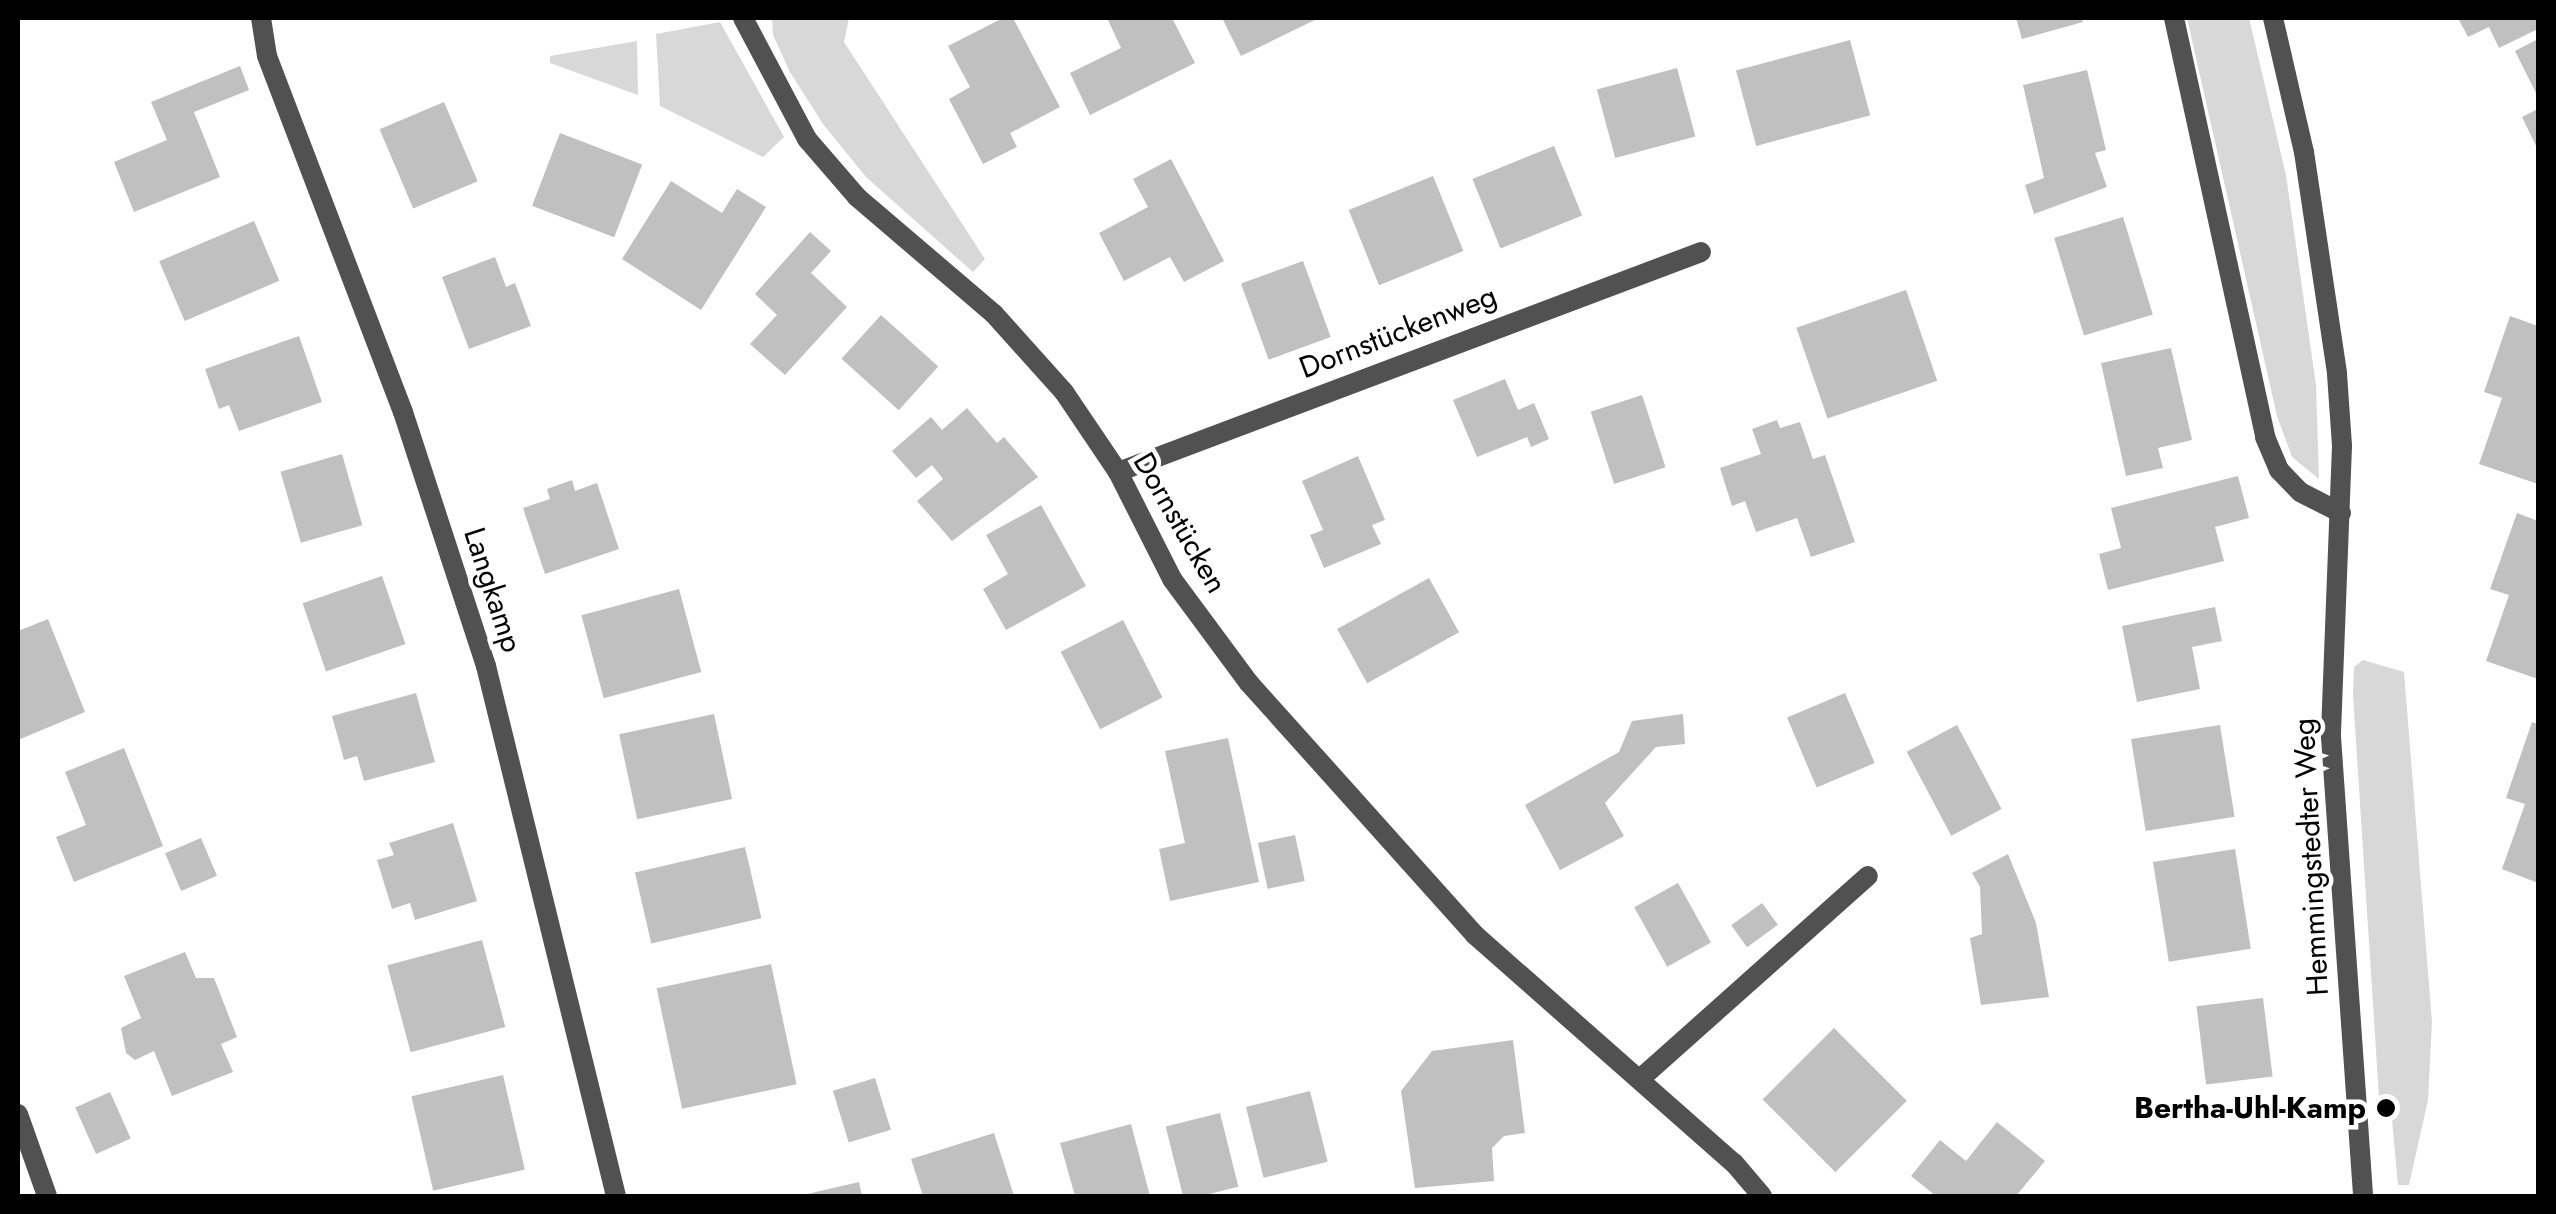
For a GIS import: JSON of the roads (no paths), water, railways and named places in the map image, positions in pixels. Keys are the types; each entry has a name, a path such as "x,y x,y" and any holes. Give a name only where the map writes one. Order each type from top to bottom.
{"street":[{"name":"Langkamp","path":"261,18 268,56 402,412 486,666 616,1196"},
{"name":"Dornstücken","path":"743,18 808,139 858,198 994,314 1064,392 1118,472 1172,580 1249,683 1475,935 1640,1078 1762,1196"},
{"path":"2174,18 2265,436 2279,470 2300,492 2340,513"},
{"name":"Hemmingstedter Weg","path":"2273,18 2324,268 2338,392 2340,513 2331,737 2363,1196"},
{"name":"Dornstückenweg","path":"1118,472 1701,252"},
{"path":"1640,1078 1868,876"},
{"path":"18,1114 47,1196"}],"place":[{"name":"Bertha-Uhl-Kamp","path":"2386,1108"}]}
